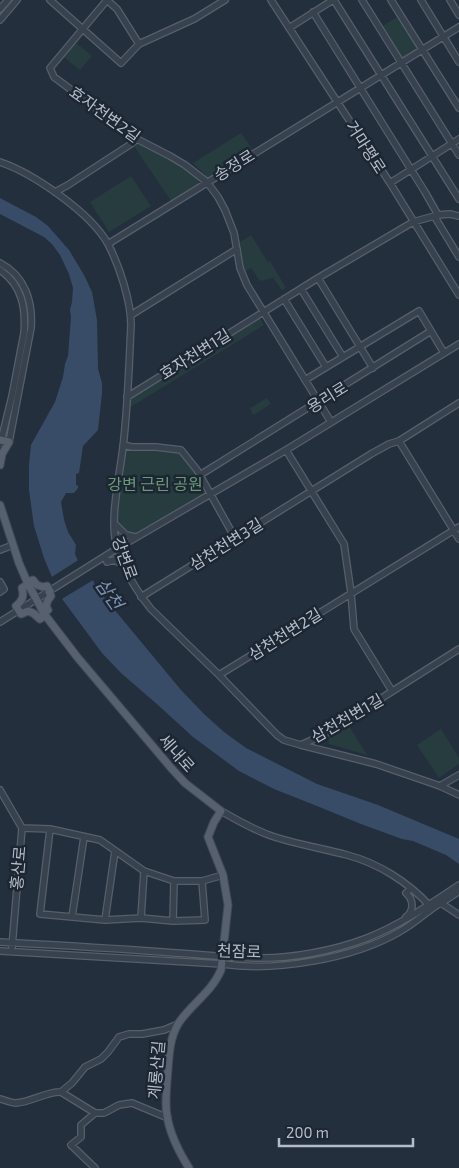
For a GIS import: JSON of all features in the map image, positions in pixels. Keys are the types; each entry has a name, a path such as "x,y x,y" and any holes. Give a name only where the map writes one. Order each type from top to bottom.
{"main road":[{"path":"0,441 9,442 2,454 0,465"},
{"name":"세내로","path":"0,505 19,563 44,614 78,658 172,769 185,783 221,812"},
{"path":"33,580 39,586 47,586 46,606 48,610 40,619 34,613 28,611 20,614 16,606 24,595 22,588 28,583 33,580"},
{"name":"천잠로","path":"221,812 214,822 208,837 223,875 228,905 222,960"},
{"name":"계룡산길","path":"189,1168 177,1146 168,1118 166,1104 169,1051 178,1024 218,977 222,960"}],"street":[{"path":"0,9 8,0"},
{"path":"0,20 17,0"},
{"path":"50,0 121,63 139,44 194,19 225,0"},
{"name":"효자천변2길","path":"139,44 117,9 107,0 50,68 54,77 137,139 185,165 207,182"},
{"name":"거마평로","path":"271,0 390,183 459,295"},
{"path":"289,28 333,0 459,199"},
{"path":"362,0 459,155"},
{"path":"391,0 459,108"},
{"path":"421,0 459,62"},
{"path":"450,0 459,15"},
{"path":"313,12 425,192 438,215 436,219 459,257"},
{"name":"송정로","path":"108,244 459,27"},
{"path":"55,192 137,139"},
{"path":"390,183 459,139"},
{"name":"강변로","path":"0,162 11,166 55,192 90,221 108,244 125,287 131,315 127,397 114,522 115,537 121,562 141,597 277,736 284,740 376,764 459,794"},
{"path":"0,167 8,168 11,166"},
{"path":"207,182 225,210 234,233 240,268 247,285 331,422"},
{"name":"효자천변1길","path":"127,397 318,278 413,222 438,215 450,214 459,216"},
{"path":"131,315 237,249"},
{"path":"0,264 15,274 20,281 31,304 32,318 9,442"},
{"path":"0,270 9,276 15,284 24,307 25,323 12,396 0,441 2,454"},
{"path":"318,278 373,368"},
{"path":"301,289 343,357"},
{"path":"284,299 326,368"},
{"path":"305,380 419,311 444,353"},
{"name":"용리로","path":"200,475 432,331"},
{"name":"용리로","path":"0,622 47,595 117,548 286,450 459,344"},
{"name":"삼천천변3길","path":"141,597 311,491 459,403"},
{"path":"398,441 456,529 459,539"},
{"path":"123,445 181,450 200,475 235,538"},
{"path":"286,450 344,544 351,594"},
{"path":"114,522 126,536 136,537"},
{"name":"삼천천변2길","path":"218,675 456,529"},
{"path":"0,550 13,545"},
{"path":"105,557 107,562 114,560 121,562"},
{"path":"0,582 4,589 0,592"},
{"name":"삼천천변1길","path":"351,594 354,629 392,691"},
{"name":"삼천천변1길","path":"301,744 325,734 459,649"},
{"path":"440,786 459,775"},
{"name":"홍산로","path":"0,790 22,828 11,952"},
{"name":"세내로","path":"221,812 268,835 301,845 359,858 393,875 431,906"},
{"path":"22,828 50,829 100,840 144,871 174,881 202,881 223,875"},
{"path":"50,829 40,914 106,920 141,918 173,921 205,920 202,881"},
{"path":"72,917 84,837"},
{"path":"106,920 115,851"},
{"path":"141,918 144,871"},
{"path":"173,921 174,881"},
{"name":"천잠로","path":"441,901 459,885"},
{"path":"406,920 405,918 412,908 409,896 406,893 411,888"},
{"name":"천잠로","path":"0,951 222,960 284,957 321,950 366,938 406,920 459,891"},
{"path":"441,901 459,915"},
{"name":"천잠로","path":"0,942 172,952 222,960 231,965 282,965 324,958 368,946 398,933 422,917 431,906"},
{"path":"0,1099 15,1103 61,1092 72,1083 84,1067 101,1059 120,1037 129,1034 164,1030 178,1024"},
{"path":"164,1030 173,1036"},
{"path":"61,1092 95,1113 104,1113 119,1105 132,1103 168,1118"},
{"path":"95,1113 81,1125 81,1137 71,1145 95,1168"}],"green space":[{"path":"399,16 420,48 402,59 381,27"},
{"path":"74,41 92,56 80,70 62,56"},
{"path":"241,133 253,150 208,178 193,163"},
{"path":"139,143 194,173 199,180 198,185 171,201 134,146"},
{"path":"131,176 151,206 109,232 90,202"},
{"path":"251,235 268,262 270,261 286,288 282,290 273,278 260,281 251,268 242,273 236,245"},
{"path":"260,318 264,325 129,408 130,398"},
{"path":"267,398 271,404 253,415 250,408"},
{"name":"강변 근린 공원","path":"123,445 181,450 211,494 118,548 114,527"},
{"path":"349,726 367,755 329,744 328,739"},
{"path":"441,729 459,758 459,764 439,778 417,745"}],"water":[{"path":"0,198 36,217 48,226 69,250 92,292 97,320 98,369 102,383 98,430 83,446 79,473 76,474 76,485 78,488 74,493 66,493 61,502 68,532 76,545 75,554 78,561 89,567 94,583 103,596 181,690 224,732 246,748 317,784 378,805 459,839 459,864 446,855 413,841 402,839 361,824 274,789 239,771 193,737 121,673 102,653 60,596 44,558 34,526 29,490 29,465 31,445 55,402 63,377 68,356 73,288 60,255 52,244 44,237 0,214"}],"pier":[{"path":"80,559 91,565 95,579 60,600 50,578"}],"water label":[{"name":"삼천","path":"109,594"}]}
